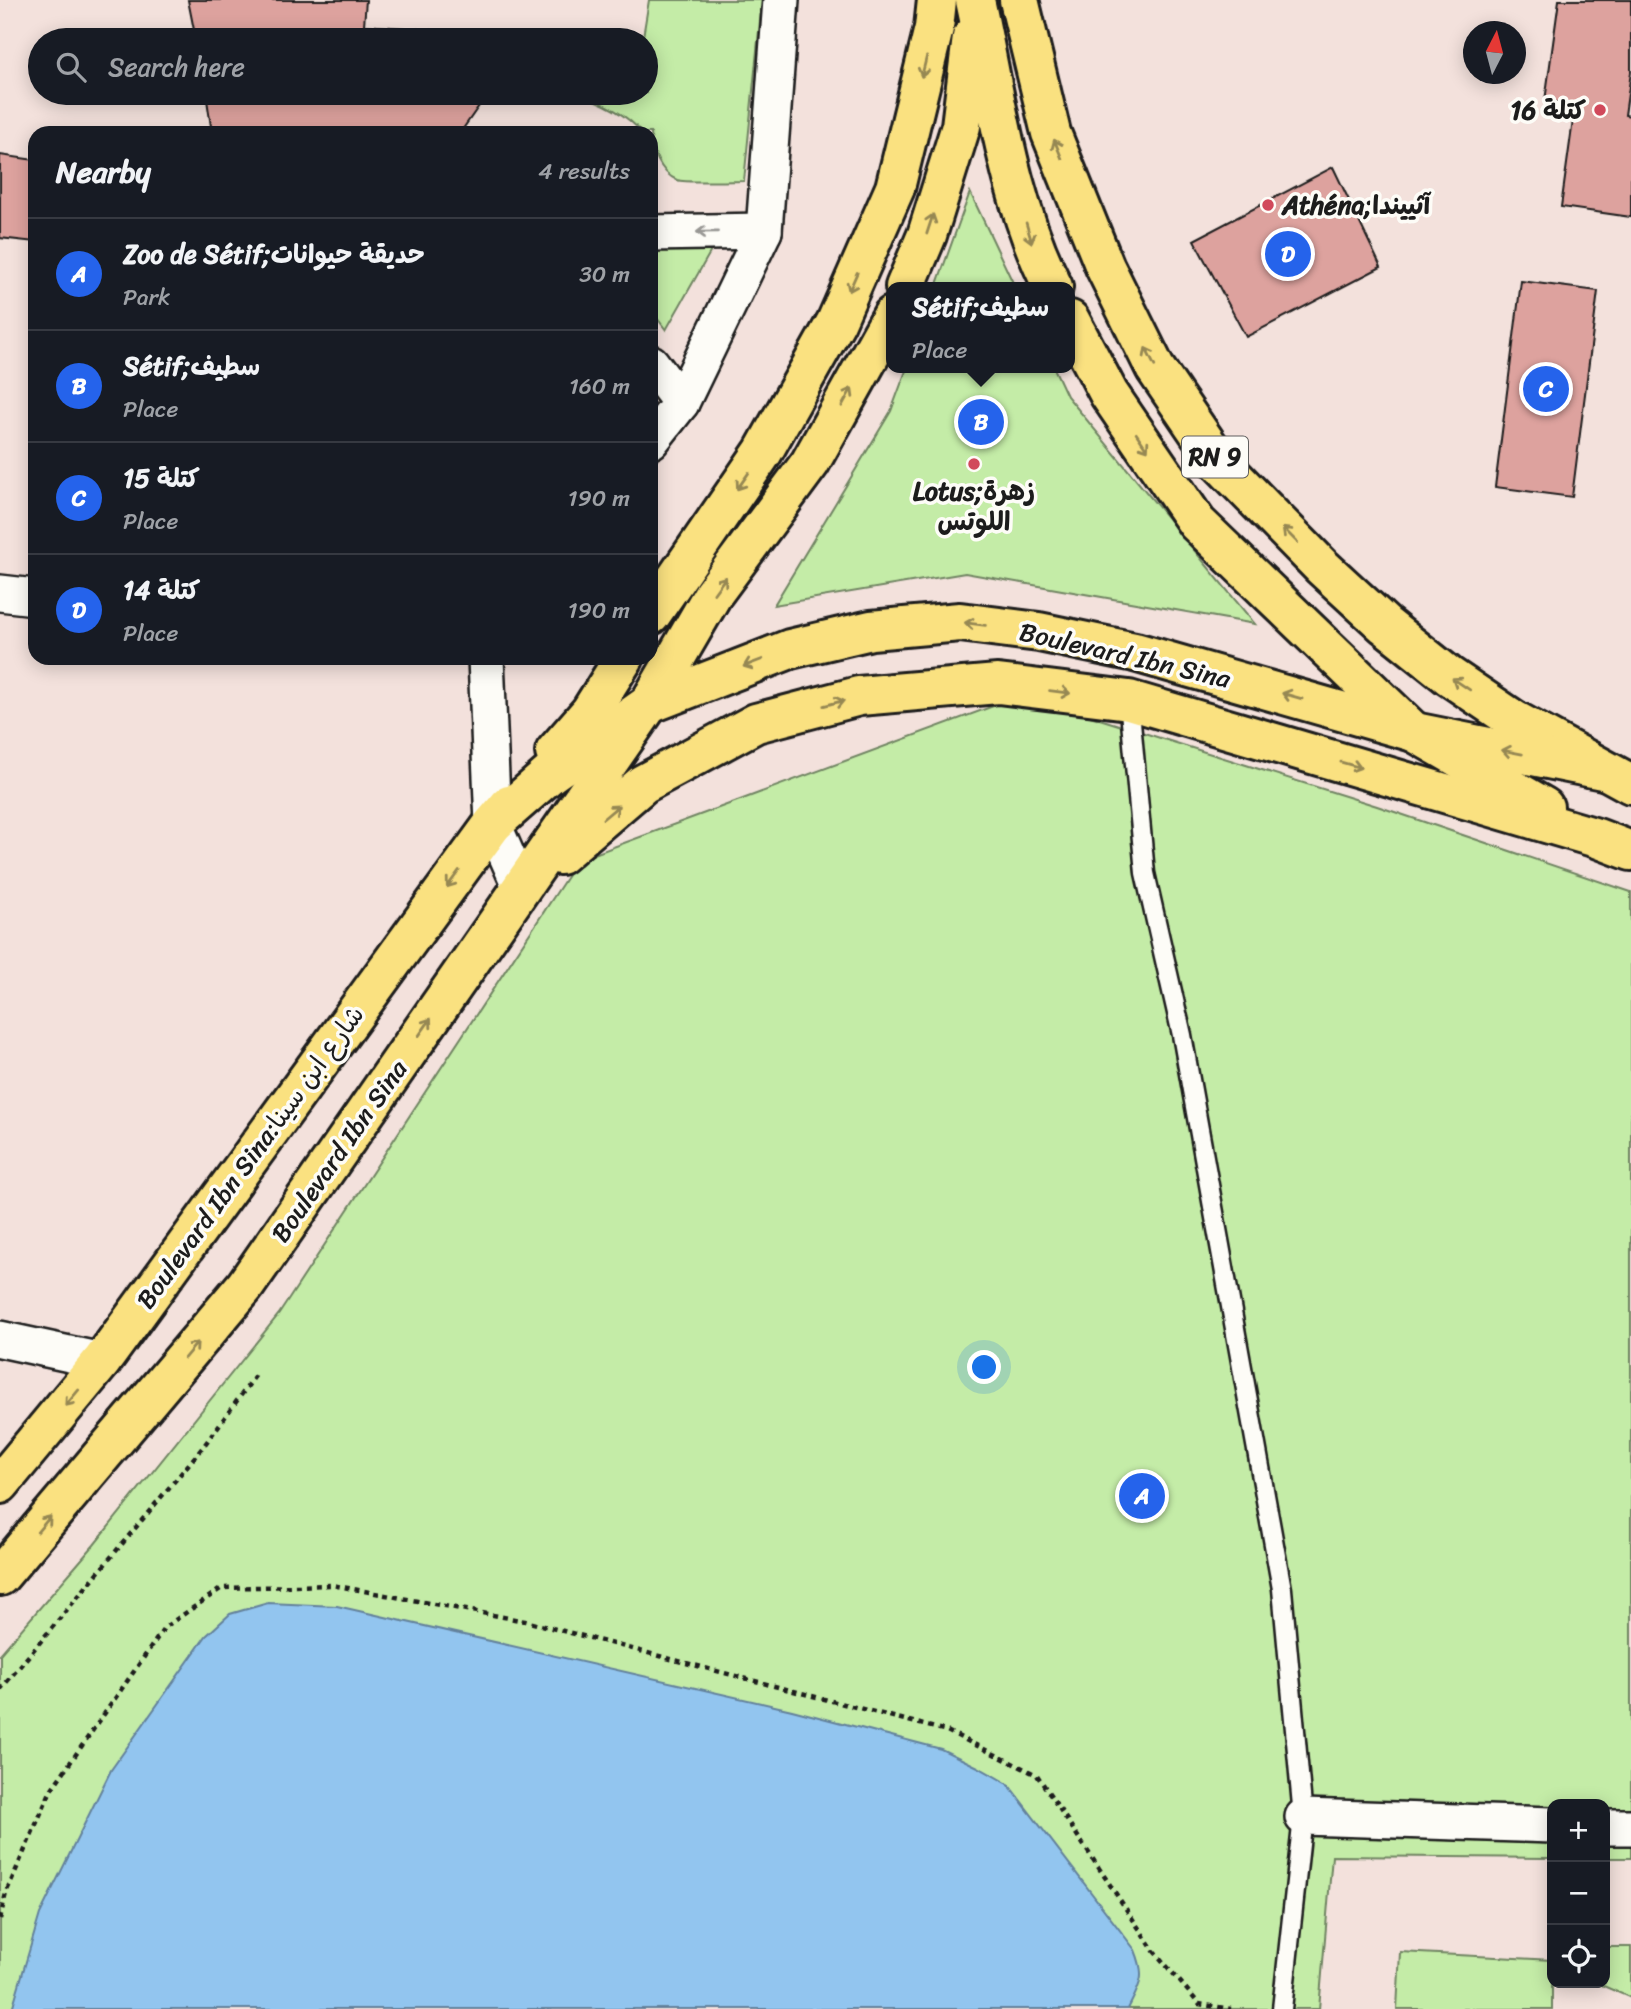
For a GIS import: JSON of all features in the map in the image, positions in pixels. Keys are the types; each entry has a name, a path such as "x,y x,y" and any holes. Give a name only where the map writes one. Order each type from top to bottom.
{"main road":[{"path":"658,605 763,452 836,322 895,188 934,28 937,0"},
{"name":"RN 9","path":"1018,0 1051,133 1105,267 1155,368 1219,462 1322,567 1385,625 1449,676 1514,720 1617,777"},
{"path":"907,282 927,235 961,126 976,2"},
{"path":"976,2 1006,149 1034,251 1050,282"},
{"name":"Boulevard Ibn Sina","path":"0,1576 245,1286 649,704 713,594 810,463 886,327"},
{"name":"RN 9","path":"1075,329 1109,394 1197,523 1414,732"},
{"name":"Boulevard Ibn Sina","path":"493,824 550,774 649,704 790,649 871,630 960,622 1039,632 1135,652 1414,732 1617,777"},
{"path":"493,824 590,712 620,665"},
{"path":"521,888 643,784 756,723 859,696 998,684 1129,700 1614,844"},
{"path":"1414,732 1614,844"},
{"name":"Boulevard Ibn Sina:شارع ابن سينا","path":"0,1484 102,1361 493,824"}],"street":[{"path":"658,432 681,402 764,231 781,0"},
{"path":"658,233 764,231"},
{"path":"658,372 681,402"},
{"path":"0,593 28,596"},
{"path":"486,665 493,824 521,888"},
{"path":"0,1339 102,1361"},
{"path":"1303,1817 1547,1825"},
{"path":"1610,1827 1631,1827"}],"lane":[{"path":"1129,700 1145,873 1182,1035 1282,1589 1303,1817 1282,2009"}],"path":[{"path":"0,1690 203,1447 258,1372"},
{"path":"0,1919 6,1893 51,1790 165,1627 222,1588 332,1585 526,1621 947,1731 1037,1775 1154,1951 1199,2004 1231,2009"}],"green space":[{"path":"649,0 762,0 744,181 699,182 671,177 658,160 658,126 635,126 604,105 658,105 658,28 644,28"},
{"path":"970,192 1013,282 938,282"},
{"path":"716,242 666,330 658,319 658,247"},
{"path":"905,373 1056,373 1067,396 1255,624 965,573 774,605 891,411"},
{"path":"1023,695 1377,806 1631,892 1631,1858 1610,1858 1610,1799 1547,1799 1547,1858 1332,1856 1319,2009 0,2009 0,1654 94,1545 279,1314 578,860"},
{"path":"1610,1947 1631,1947 1631,1998 1608,1988"},
{"path":"1400,1952 1547,1960 1547,1988 1552,1988 1552,2009 1397,2009"}],"water":[{"path":"268,1603 337,1606 792,1710 941,1749 1008,1784 1135,1950 1141,1974 1136,1993 1128,2009 12,2009 40,1914 111,1770 206,1636 230,1614"}],"building":[{"path":"188,0 366,0 364,25 405,28 194,28"},
{"name":"كتلة 16","path":"1559,0 1631,0 1631,72 1625,115 1631,116 1631,217 1561,207 1575,106 1545,101"},
{"path":"208,105 480,105 465,126 211,126"},
{"path":"0,155 28,159 28,241 0,238"},
{"path":"1333,167 1381,267 1246,337 1194,240"},
{"path":"1521,281 1598,291 1572,497 1495,487"}],"place":[{"name":"كتلة 16","path":"1600,110"},
{"name":"Athéna;آثييندا","path":"1268,205"},
{"name":"كتلة 14","path":"1288,254"},
{"name":"كتلة 15","path":"1546,389"},
{"name":"Sétif;سطيف","path":"981,422"},
{"name":"Lotus;زهرة اللوتس","path":"974,464"},
{"name":"Zoo de Sétif;حديقة حيوانات","path":"1142,1496"}]}
